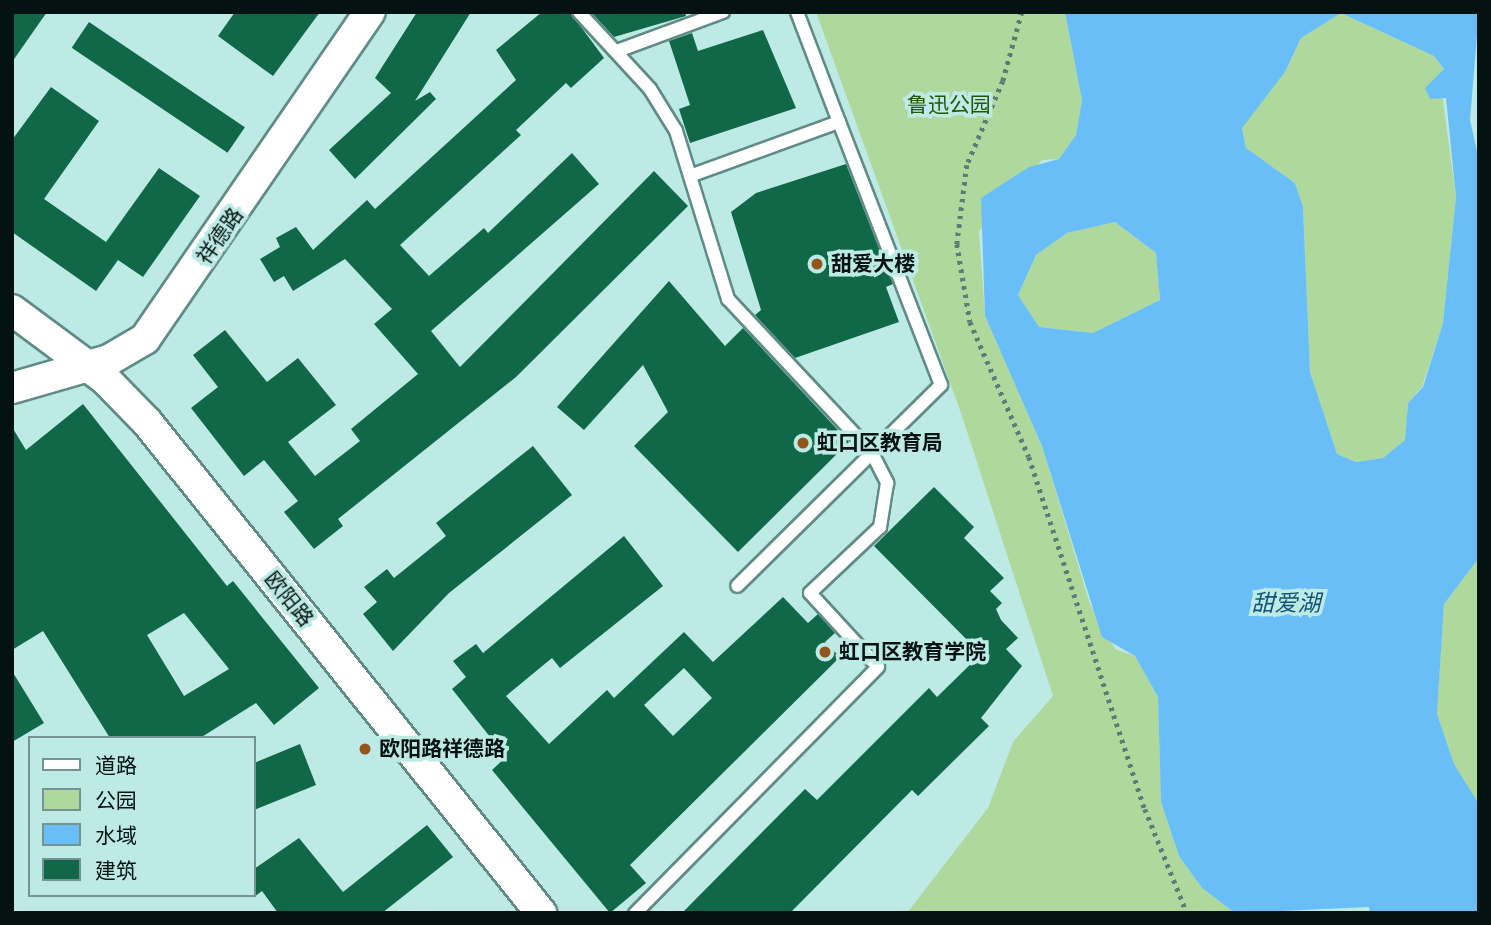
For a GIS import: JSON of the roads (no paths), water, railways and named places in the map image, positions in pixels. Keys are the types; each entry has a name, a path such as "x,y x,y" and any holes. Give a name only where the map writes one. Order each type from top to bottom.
{"street":[{"name":"祥德路","path":"12,388 89,366 129,350 158,325 370,12"},
{"name":"欧阳路","path":"12,310 89,366 147,422 541,913"}],"lane":[{"path":"579,12 617,51 663,110 695,174 728,299 872,453 887,483 880,527 810,593 878,667 635,913"},
{"path":"617,51 723,12"},
{"path":"737,586 941,385 797,12"},
{"path":"695,174 839,122"}],"water":[{"name":"甜爱湖","path":"1065,12 1479,12 1470,120 1479,160 1479,558 1444,604 1437,714 1454,764 1479,804 1479,913 1370,913 1369,907 1235,913 1202,888 1179,856 1161,802 1158,697 1135,656 1102,637 1042,446 985,316 981,198 1029,167 1059,159 1076,135 1082,100","holes":["1341,13 1434,56 1444,69 1425,88 1430,99 1446,98 1456,197 1443,323 1423,387 1408,403 1405,440 1383,458 1356,462 1337,454 1310,372 1303,207 1295,183 1246,148 1242,128 1285,72 1301,38","1115,222 1156,253 1160,300 1093,333 1039,327 1018,295 1036,255 1067,233"]}],"place":[{"name":"甜爱大楼","path":"817,264"},
{"name":"虹口区教育局","path":"803,443"},
{"name":"虹口区教育学院","path":"825,652"},
{"name":"欧阳路祥德路","path":"365,749"}],"park label":[{"name":"鲁迅公园","path":"949,105"}]}
